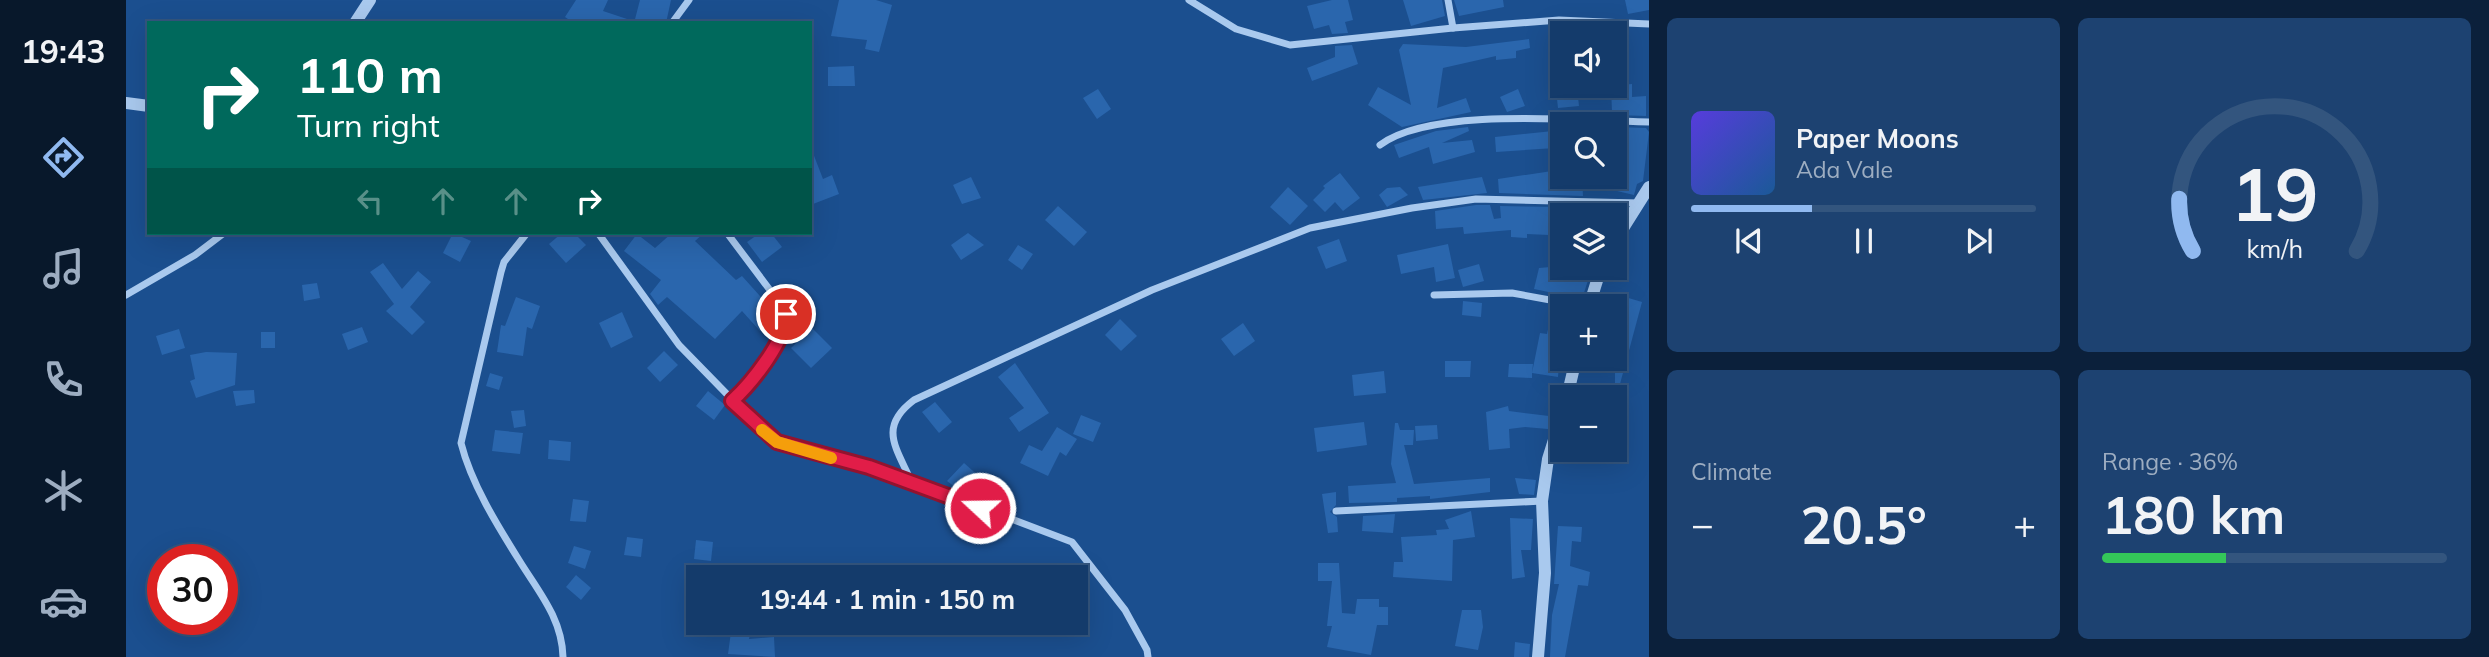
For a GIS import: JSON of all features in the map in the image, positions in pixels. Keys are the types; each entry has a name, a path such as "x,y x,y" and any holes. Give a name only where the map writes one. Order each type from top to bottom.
{"street":[{"path":"356,21 370,0"},
{"path":"673,21 688,0"},
{"path":"1189,0 1236,29 1290,45 1559,20 1649,24"},
{"path":"1448,0 1453,28"},
{"path":"126,103 147,106"},
{"path":"1380,145 1400,135 1470,119 1649,122"},
{"path":"1627,223 1649,187"},
{"path":"911,481 891,428 905,407 914,400 1152,290 1280,238 1310,228 1454,201 1640,203"},
{"path":"126,295 195,255 221,235"},
{"path":"525,235 504,262 461,443 468,464 507,541 552,611 563,657"},
{"path":"599,235 679,345 732,401 777,442 911,481 1079,547 1125,610 1147,650 1147,657"},
{"path":"729,235 782,306 786,321 770,354 732,401"},
{"path":"1434,295 1511,293 1550,300"},
{"path":"1538,657 1545,573 1542,501 1550,453"},
{"path":"1336,511 1542,501"}],"building":[{"path":"576,0 608,0 603,11 630,20 571,21 565,17"},
{"path":"640,0 671,0 666,21 635,21"},
{"path":"839,0 876,0 892,5 879,52 865,49 867,40 831,36"},
{"path":"1332,0 1348,0 1353,20 1345,22 1348,33 1332,34 1329,25 1314,29 1307,6"},
{"path":"1403,0 1442,0 1445,16 1411,26"},
{"path":"1454,0 1503,0 1504,7 1459,16"},
{"path":"1625,0 1649,0 1649,10 1628,14"},
{"path":"1529,39 1530,48 1516,51 1516,58 1496,60 1496,56 1443,68 1437,108 1466,98 1471,112 1402,127 1368,105 1378,87 1411,105 1399,50 1403,44 1466,47"},
{"path":"1352,45 1358,64 1312,81 1307,68 1335,57 1335,46"},
{"path":"854,66 855,86 828,86 828,67"},
{"path":"1627,84 1632,84 1632,97 1646,96 1646,116 1612,112 1611,98 1627,98"},
{"path":"1098,89 1111,109 1097,119 1083,98"},
{"path":"1518,89 1525,106 1507,112 1500,97"},
{"path":"1557,98 1578,98 1579,106 1558,108"},
{"path":"1468,127 1469,131 1442,143 1472,140 1475,152 1433,164 1429,147 1399,158 1394,145 1436,131"},
{"path":"1627,127 1646,128 1649,132 1643,181 1637,184 1634,195 1617,191 1627,189"},
{"path":"1550,131 1550,148 1496,152 1495,137"},
{"path":"812,151 823,179 832,175 839,194 813,204"},
{"path":"1550,171 1550,189 1583,189 1583,196 1499,193 1498,179"},
{"path":"1340,173 1360,198 1343,211 1335,202 1325,212 1313,200 1325,188 1323,186"},
{"path":"971,177 981,198 962,204 953,185"},
{"path":"1482,177 1487,193 1423,200 1418,187"},
{"path":"1288,187 1308,206 1290,225 1270,207"},
{"path":"1400,187 1408,195 1387,207 1379,195 1387,188"},
{"path":"1490,205 1494,219 1501,218 1500,206 1550,207 1549,235 1527,234 1527,238 1511,237 1511,230 1464,234 1463,227 1436,229 1435,211"},
{"path":"1058,206 1087,232 1074,246 1045,220"},
{"path":"968,233 984,245 961,260 951,245"},
{"path":"452,235 471,241 460,262 443,253"},
{"path":"560,235 576,235 586,245 566,263 549,244"},
{"path":"636,235 655,248 670,235 702,235 695,241 736,280 742,276 777,315 760,331 742,311 715,339 667,297 658,305 650,294 661,280 624,251"},
{"path":"757,235 773,235 782,247 762,262 747,242"},
{"path":"1339,239 1347,261 1326,269 1317,247"},
{"path":"1448,244 1455,278 1436,282 1434,267 1401,274 1397,255"},
{"path":"1018,245 1033,254 1022,270 1008,260"},
{"path":"383,263 402,289 418,271 431,282 410,307 425,322 412,335 386,311 394,304 370,272"},
{"path":"1479,264 1484,281 1463,287 1458,270"},
{"path":"1550,267 1550,280 1588,280 1584,294 1558,294 1534,289 1539,268"},
{"path":"317,283 320,298 304,301 302,285"},
{"path":"516,297 540,306 532,329 527,327 523,356 497,352 501,325 505,326"},
{"path":"1627,298 1642,302 1627,358"},
{"path":"1463,301 1482,303 1481,317 1462,315"},
{"path":"622,312 633,337 611,348 599,323"},
{"path":"1120,319 1137,336 1121,351 1105,335"},
{"path":"1550,320 1550,371 1558,371 1558,377 1532,373 1540,333 1547,334"},
{"path":"1243,323 1255,341 1234,356 1221,339"},
{"path":"362,327 368,342 348,350 342,334"},
{"path":"812,328 832,348 811,368 791,348"},
{"path":"179,329 185,348 162,355 156,336"},
{"path":"261,332 275,332 275,348 261,348"},
{"path":"664,351 678,365 660,382 647,368"},
{"path":"206,352 237,353 235,385 196,398 190,381 195,379 190,355"},
{"path":"1445,361 1471,361 1470,377 1445,377"},
{"path":"1015,363 1049,413 1019,432 1009,418 1024,408 998,377"},
{"path":"1509,364 1533,364 1532,378 1508,377"},
{"path":"1384,371 1386,393 1354,396 1352,375"},
{"path":"1615,371 1623,371 1620,384 1615,384"},
{"path":"490,373 503,377 499,390 486,386"},
{"path":"254,390 255,403 236,406 233,391"},
{"path":"708,391 725,405 714,420 696,406"},
{"path":"935,402 952,422 939,433 922,412"},
{"path":"1508,406 1509,411 1549,416 1548,429 1509,429 1510,448 1489,450 1486,412"},
{"path":"524,410 526,426 514,428 511,411"},
{"path":"1081,415 1101,423 1093,442 1073,434"},
{"path":"1364,422 1367,445 1317,452 1314,428"},
{"path":"1395,423 1398,423 1400,430 1414,430 1413,445 1404,445 1414,484 1490,478 1490,492 1430,499 1430,496 1397,498 1397,502 1349,503 1348,486 1396,483 1391,464"},
{"path":"1437,425 1438,439 1416,441 1415,426"},
{"path":"1057,427 1077,439 1066,456 1060,452 1048,476 1020,463 1029,445 1042,451"},
{"path":"495,430 523,433 520,454 492,451"},
{"path":"549,440 571,442 570,461 548,459"},
{"path":"964,463 982,479 967,496 947,481"},
{"path":"1515,478 1536,480 1534,495 1519,494"},
{"path":"1336,492 1336,505 1330,512 1337,517 1338,532 1328,533 1322,494"},
{"path":"573,499 589,501 586,522 570,521"},
{"path":"1471,511 1475,537 1453,540 1452,581 1393,577 1394,562 1403,562 1401,537 1437,535 1436,530 1449,529 1445,520"},
{"path":"1395,514 1393,533 1362,531 1363,516"},
{"path":"1510,518 1533,519 1531,550 1521,550 1525,577 1512,579"},
{"path":"1558,526 1582,527 1581,542 1572,541 1570,566 1590,572 1588,586 1578,585 1565,657 1550,657 1552,615 1559,584 1554,584"},
{"path":"627,537 643,539 641,557 624,555"},
{"path":"696,540 713,542 711,561 694,559"},
{"path":"574,546 591,551 585,569 568,563"},
{"path":"1318,563 1339,563 1342,613 1355,614 1357,599 1379,599 1379,607 1388,607 1388,625 1377,625 1371,655 1327,647 1332,626 1327,626 1332,581 1318,581"},
{"path":"576,575 591,588 581,600 566,587"},
{"path":"1462,610 1481,610 1483,627 1478,650 1455,646"},
{"path":"731,635 750,635 749,639 774,637 775,657 728,654"},
{"path":"1515,642 1530,644 1529,657 1514,657"}],"slow traffic":[{"path":"762,430 777,442 831,458"}],"route":[{"path":"786,314 785,328 770,354 732,401 759,428 777,442 798,450 869,467 980,508"}]}
